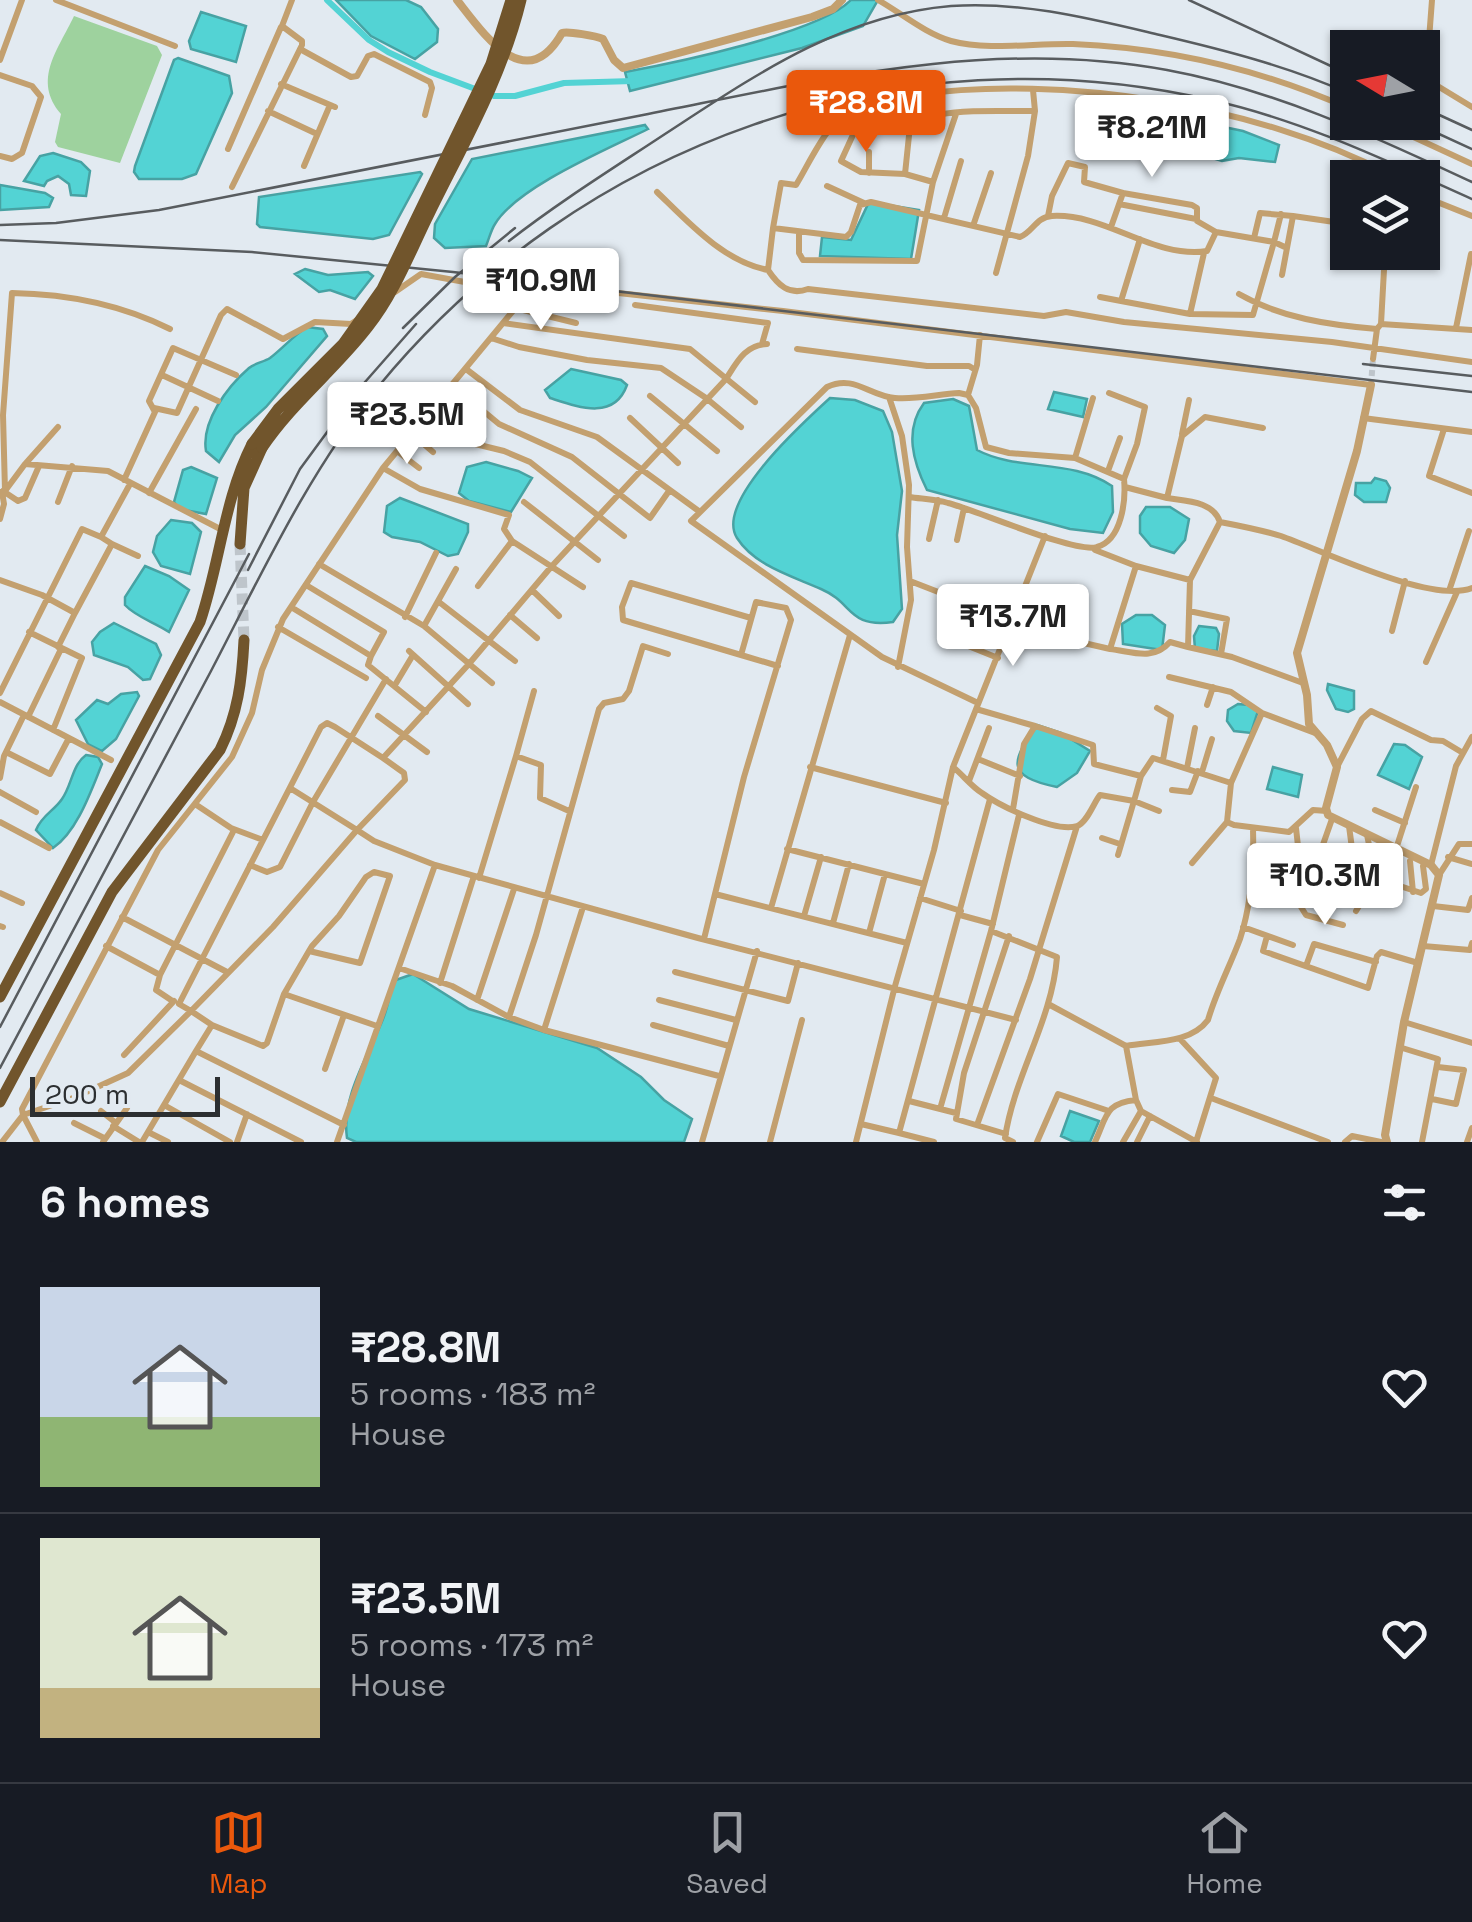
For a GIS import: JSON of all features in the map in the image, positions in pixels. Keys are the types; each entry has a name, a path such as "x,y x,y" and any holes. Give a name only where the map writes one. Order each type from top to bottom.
{"highway":[{"path":"0,998 189,646 208,598 234,488 278,408 343,344 382,289 491,64 512,0"},
{"path":"240,544 244,488 257,446 359,339 385,303 494,83 520,0"},
{"path":"0,1102 125,873 220,750 240,697 244,640"}],"street":[{"path":"0,60 22,0"},
{"path":"56,0 175,46"},
{"path":"228,149 292,0"},
{"path":"457,0 491,43 522,60 544,58 566,32 604,39 614,60 623,68 812,18 842,0"},
{"path":"1432,0 1426,79 1472,108"},
{"path":"879,1 951,41 1072,44 1170,54 1270,76 1330,101"},
{"path":"282,26 351,76 356,76 368,56 374,54 425,79 432,88 425,115"},
{"path":"232,187 300,42"},
{"path":"0,75 38,91 41,104 22,153 12,158 0,156"},
{"path":"281,84 332,106 304,166"},
{"path":"768,270 781,183 796,185 832,125 861,103 963,90 1033,90 1132,98 1186,106 1268,127 1363,160"},
{"path":"996,274 1028,156 1035,111 1033,90"},
{"path":"268,111 317,134"},
{"path":"905,174 910,126 919,118 1035,111"},
{"path":"863,112 841,161 868,173 905,174 933,182"},
{"path":"799,232 803,260 917,261 933,182 956,114"},
{"path":"1420,140 1472,164"},
{"path":"868,173 870,152"},
{"path":"944,218 960,161"},
{"path":"1048,216 1052,196 1068,163 1085,168 1084,182 1192,205 1197,208 1196,219"},
{"path":"973,226 991,172"},
{"path":"826,186 864,203 877,202 1006,234 1025,236 1038,220 1048,216 1088,220 1140,238 1204,253"},
{"path":"657,192 697,230 744,264 768,270 787,290 798,293 808,289 1044,316 1066,312 1472,362"},
{"path":"1112,227 1123,193"},
{"path":"773,228 846,237 864,203"},
{"path":"1440,203 1472,216"},
{"path":"1119,204 1196,219 1216,232 1274,242 1286,248"},
{"path":"1254,238 1260,213 1330,221"},
{"path":"1100,298 1190,314 1253,315 1280,214"},
{"path":"1282,275 1293,216"},
{"path":"1190,314 1204,253 1216,232"},
{"path":"1121,301 1140,238"},
{"path":"1456,328 1471,254"},
{"path":"1373,359 1384,270"},
{"path":"154,408 177,413 221,315 228,309 283,339 315,322 351,324 420,274 503,289 528,282 1370,384 1298,646 1298,665 1307,695 1307,720 1327,745 1338,768"},
{"path":"36,1139 22,1109 158,850 232,756 256,698 278,627 383,468 517,306 503,289"},
{"path":"0,292 110,304 170,328"},
{"path":"0,519 4,504 4,332 12,294"},
{"path":"1239,294 1258,304 1324,324 1472,330"},
{"path":"383,758 448,688 550,566 726,379 743,354 764,344 768,323 634,305"},
{"path":"515,308 576,323"},
{"path":"763,322 766,309"},
{"path":"503,324 677,345 694,351 755,402"},
{"path":"968,395 980,335"},
{"path":"491,338 587,360 662,368 741,427"},
{"path":"101,537 155,412 149,401 172,348 236,375"},
{"path":"797,349 974,369"},
{"path":"466,368 520,410 586,431 698,510"},
{"path":"162,375 218,401"},
{"path":"1142,776 1094,764 1094,745 977,706 898,667 691,521 827,387 839,381 853,382 888,396 959,392 968,395 976,408 986,447 1010,453 1075,458 1108,471 1124,483 1167,498 1202,504 1218,514 1220,522 1190,580 1188,647"},
{"path":"452,386 508,429 572,457 650,518 674,493"},
{"path":"1093,549 1112,535 1121,516 1124,483 1145,407 1109,393"},
{"path":"650,396 717,451"},
{"path":"888,396 902,436 909,498 912,600 898,667"},
{"path":"1075,458 1093,398"},
{"path":"1167,498 1189,400"},
{"path":"438,402 464,422"},
{"path":"149,493 196,409"},
{"path":"1182,436 1208,416 1263,428"},
{"path":"424,418 463,440 504,450 530,462 624,536"},
{"path":"630,418 678,464"},
{"path":"1363,418 1472,432"},
{"path":"3,491 58,427"},
{"path":"1444,429 1429,476 1472,493"},
{"path":"411,433 433,452"},
{"path":"1108,471 1120,438"},
{"path":"396,451 419,468"},
{"path":"25,464 108,471 225,532"},
{"path":"3,491 18,501 26,498 40,466"},
{"path":"58,502 72,466"},
{"path":"383,468 420,489 510,515 504,529 512,540 583,587"},
{"path":"909,498 938,500 1190,580"},
{"path":"928,539 938,500"},
{"path":"524,502 598,560"},
{"path":"957,540 964,508"},
{"path":"1220,522 1282,537 1405,581 1453,592 1472,588"},
{"path":"0,693 82,529 138,556"},
{"path":"1426,662 1453,592 1468,531"},
{"path":"856,1142 953,768 1045,536"},
{"path":"478,586 512,540"},
{"path":"0,776 6,752 112,544"},
{"path":"405,617 436,553"},
{"path":"319,564 424,626 492,683"},
{"path":"1110,648 1136,566"},
{"path":"424,626 456,569"},
{"path":"0,580 75,613"},
{"path":"910,581 1067,641 1153,655 1162,652 1170,642 1221,654 1303,682"},
{"path":"1392,631 1405,581"},
{"path":"751,618 631,583 622,607 623,620 778,666"},
{"path":"306,584 384,632 368,665 426,712"},
{"path":"532,590 559,616"},
{"path":"439,602 515,661"},
{"path":"704,939 791,620 786,608 756,602 741,654"},
{"path":"291,607 371,656"},
{"path":"1189,611 1226,619 1221,654"},
{"path":"510,615 536,638"},
{"path":"278,627 366,678"},
{"path":"29,632 82,662 53,730"},
{"path":"771,908 850,635"},
{"path":"951,638 998,658"},
{"path":"509,1017 599,709 604,702 623,700 629,692 643,646 668,654"},
{"path":"394,685 411,653 468,704"},
{"path":"1168,677 1232,692 1262,712 1316,734"},
{"path":"250,865 267,872 280,867 313,802 386,679"},
{"path":"1206,705 1213,687"},
{"path":"440,983 534,691"},
{"path":"240,697 256,698"},
{"path":"0,702 111,760"},
{"path":"1157,708 1170,716 1163,760"},
{"path":"1342,925 1306,915 1301,907 1329,815 1338,768 1362,719 1370,711 1463,753"},
{"path":"1192,863 1227,822 1231,783 1262,712"},
{"path":"378,716 427,752"},
{"path":"2,1142 24,1118 128,1073 193,1012 273,927 405,780 404,773 327,723 175,1002 124,1055"},
{"path":"940,1108 992,928 1016,812 1024,744 1035,726"},
{"path":"969,780 988,728"},
{"path":"1186,768 1195,728"},
{"path":"1425,892 1427,866 1456,766 1472,737"},
{"path":"6,752 50,774 69,738"},
{"path":"1172,790 1190,792 1212,740"},
{"path":"516,756 541,765 540,798 569,811"},
{"path":"1118,855 1142,776 1152,758 1231,783"},
{"path":"978,759 1020,776"},
{"path":"810,767 946,803"},
{"path":"953,768 990,799 1016,812 1077,826"},
{"path":"1399,887 1396,853 1416,787"},
{"path":"290,788 374,841 435,866 1016,1020"},
{"path":"0,792 36,812"},
{"path":"977,1125 1041,948 1077,826 1100,794 1134,800 1159,810"},
{"path":"899,1133 990,799"},
{"path":"195,804 234,830 263,840"},
{"path":"1227,822 1289,832 1313,810 1439,875"},
{"path":"1375,810 1404,823"},
{"path":"0,822 48,848"},
{"path":"1348,826 1357,886"},
{"path":"1294,866 1296,828"},
{"path":"1050,1005 1126,1046 1180,1039 1201,1030 1242,927 1254,856 1253,829"},
{"path":"234,830 174,943 156,990 210,1023 263,1046 284,994 309,951 366,877 374,872 390,876 360,963 309,951"},
{"path":"1356,911 1376,878 1367,835"},
{"path":"1102,838 1120,844"},
{"path":"1345,1142 1352,1136 1384,1142 1404,1022 1439,875 1459,844 1472,844"},
{"path":"787,849 924,884"},
{"path":"804,916 821,857"},
{"path":"1448,857 1472,864"},
{"path":"1410,861 1412,892"},
{"path":"834,923 849,864"},
{"path":"337,1142 435,866"},
{"path":"869,934 885,874"},
{"path":"1376,878 1412,892 1436,895"},
{"path":"477,1000 514,889"},
{"path":"0,893 22,903"},
{"path":"715,894 907,943"},
{"path":"920,898 1058,957 1050,1005 1005,1138 1013,1142"},
{"path":"1433,906 1468,910 1472,898"},
{"path":"544,1030 583,907"},
{"path":"122,917 228,972"},
{"path":"1242,927 1294,945"},
{"path":"1006,1134 956,1119 956,1113 964,1073 1009,936"},
{"path":"1268,936 1264,951 1368,988 1378,953 1418,963"},
{"path":"1422,946 1470,950 1472,943"},
{"path":"1306,966 1314,944 1376,962"},
{"path":"106,946 160,975"},
{"path":"702,1142 757,951"},
{"path":"675,972 788,1001 798,963"},
{"path":"399,968 544,1030 719,1076"},
{"path":"284,994 377,1026"},
{"path":"660,1000 736,1020"},
{"path":"325,1068 344,1015"},
{"path":"770,1142 802,1020"},
{"path":"1404,1022 1472,1043"},
{"path":"101,1111 141,1142 210,1023"},
{"path":"654,1025 728,1046"},
{"path":"1126,1046 1141,1111 1196,1142 1216,1078 1180,1039"},
{"path":"1399,1047 1436,1057 1438,1067 1422,1142"},
{"path":"196,1051 344,1125"},
{"path":"1432,1099 1456,1104 1468,1072 1438,1067"},
{"path":"180,1080 301,1142"},
{"path":"1037,1142 1058,1094 1109,1111"},
{"path":"1211,1098 1328,1142"},
{"path":"1096,1142 1109,1111 1118,1102 1136,1100"},
{"path":"908,1101 956,1113"},
{"path":"164,1105 234,1142 247,1114"},
{"path":"74,1123 104,1140 127,1108"},
{"path":"1125,1141 1141,1111"},
{"path":"1137,1142 1150,1116"},
{"path":"861,1124 934,1142"},
{"path":"1468,1142 1472,1128"},
{"path":"148,1132 168,1142"}],"green space":[{"path":"74,16 157,46 162,55 120,163 58,147 55,142 61,114 53,101 48,77"}],"water":[{"path":"336,0 406,0 421,7 438,29 437,42 415,59 371,36"},
{"path":"851,0 878,0 863,26 802,48 630,91 625,72 778,35 809,24"},
{"path":"201,12 246,26 236,62 191,49 189,41"},
{"path":"178,58 229,76 232,93 196,174 182,179 139,179 135,166"},
{"path":"1133,108 1243,131 1279,145 1275,162 1239,158 1222,161 1176,147 1122,138 1124,114"},
{"path":"645,125 648,129 565,170 523,196 495,224 486,246 445,248 434,238 435,224 472,159"},
{"path":"53,153 81,162 90,171 86,196 71,195 69,184 58,176 44,186 24,181 40,156"},
{"path":"420,172 389,235 373,239 257,224 259,197"},
{"path":"0,185 53,198 49,207 0,210"},
{"path":"869,202 919,210 911,259 820,256 822,237 851,240"},
{"path":"305,269 328,275 368,272 373,276 355,299 330,290 319,292 295,274"},
{"path":"307,327 323,329 327,336 266,407 235,435 219,462 206,451 208,428 217,406 249,368 270,358"},
{"path":"571,369 621,380 627,385 621,396 604,407 583,407 550,398 545,390"},
{"path":"1054,392 1087,399 1083,417 1048,409"},
{"path":"830,398 855,400 883,411 892,432 902,491 897,535 902,609 893,622 859,618 832,595 764,563 737,538 733,523 738,504 750,484 784,443"},
{"path":"953,399 969,406 977,450 1010,461 1080,472 1112,486 1113,512 1103,533 1070,529 927,490 915,457 914,424 924,403"},
{"path":"486,462 532,478 511,512 469,501 459,493 467,467"},
{"path":"191,467 217,478 206,514 179,509 174,502 183,470"},
{"path":"1375,478 1386,481 1390,488 1386,502 1364,502 1355,495 1356,483 1371,483"},
{"path":"400,498 468,524 458,554 448,556 420,542 384,532 387,506"},
{"path":"1146,507 1170,507 1189,519 1185,540 1174,553 1151,546 1140,533 1140,516"},
{"path":"171,520 192,523 201,532 190,574 161,566 153,552 157,536"},
{"path":"145,566 189,590 169,632 125,605 125,597"},
{"path":"1136,615 1152,615 1165,625 1162,650 1123,644 1122,624"},
{"path":"114,623 156,644 161,655 150,679 143,680 128,667 94,655 92,642"},
{"path":"1199,626 1216,628 1217,651 1195,649 1194,636"},
{"path":"1328,684 1354,691 1354,709 1336,709"},
{"path":"137,692 139,696 116,739 102,751 88,744 76,720 97,700 108,704 121,694"},
{"path":"1238,704 1258,711 1251,733 1234,731 1227,721 1228,710"},
{"path":"1037,725 1061,733 1090,751 1077,773 1057,787 1028,778 1018,765 1022,748"},
{"path":"1394,744 1405,745 1422,757 1409,789 1378,775"},
{"path":"86,755 98,757 102,764 76,822 53,848 36,830 62,799"},
{"path":"1273,767 1302,775 1298,797 1267,789"},
{"path":"413,974 469,1009 597,1048 641,1077 664,1100 692,1119 684,1142 356,1142 347,1138 352,1092 385,1014 393,981"},
{"path":"1070,1111 1099,1121 1090,1142 1074,1142 1061,1136"}],"waterway":[{"path":"327,0 369,40 388,52 494,96 515,96 564,83 633,81"}],"tunnel":[{"path":"1371,385 1373,359"},
{"path":"240,544 244,640"}],"railway":[{"path":"1189,0 1330,66"},
{"path":"509,241 586,186 766,70 836,35 911,12 978,5 1083,17 1255,59 1330,86"},
{"path":"0,225 56,223 159,210 838,77 904,67 1035,58 1167,70 1247,89 1361,132 1472,182"},
{"path":"0,1068 287,524 353,419 459,301 550,228 648,169 754,125 864,95 978,80 1094,82 1245,108 1344,143 1472,199"},
{"path":"1440,115 1472,130"},
{"path":"1440,134 1472,149"},
{"path":"403,328 455,277 515,228"},
{"path":"0,240 252,252 453,272 1472,392"},
{"path":"248,570 300,469 358,390 416,324"},
{"path":"1363,364 1472,376"},
{"path":"0,1027 249,554"}]}
